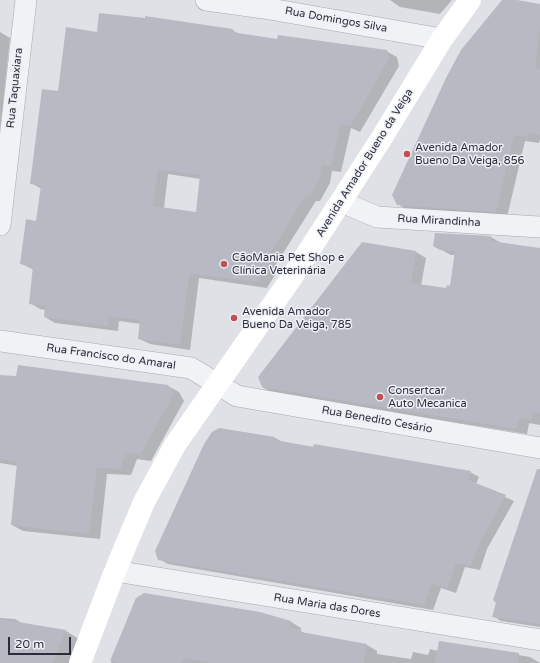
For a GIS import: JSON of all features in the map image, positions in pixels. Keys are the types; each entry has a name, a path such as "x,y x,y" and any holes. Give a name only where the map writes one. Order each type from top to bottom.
{"main road":[{"name":"Avenida Amador Bueno da Veiga","path":"80,663 115,571 144,502 175,445 292,277 342,202 442,39 470,0"}],"street":[{"name":"Rua Taquaxiara","path":"0,225 26,0"},
{"name":"Rua Domingos Silva","path":"206,0 264,4 442,39"},
{"name":"Rua Mirandinha","path":"342,202 377,217 540,227"},
{"name":"Rua Francisco do Amaral","path":"0,341 191,368 218,384"},
{"name":"Rua Benedito Cesário","path":"218,384 237,396 540,448"},
{"name":"Rua Maria das Dores","path":"115,571 540,640"}],"building":[{"path":"502,0 517,0 540,4 540,24 535,68 540,69 540,135 529,133 528,137 514,135 496,212 397,205 392,195 446,78 461,50"},
{"path":"99,13 145,18 145,16 233,29 232,32 277,39 278,35 387,50 389,59 350,126 341,123 331,166 322,165 320,177 310,196 306,195 265,261 270,262 257,282 189,273 180,345 138,339 140,320 109,316 108,326 44,317 45,306 29,304 33,266 20,264 26,219 36,221 41,185 30,184 42,89 58,91 66,27 97,32","holes":["158,169 200,175 196,212 153,206"]},
{"path":"435,233 491,236 490,241 540,248 540,413 533,412 532,420 519,418 517,429 262,387 258,377 362,242 416,251 411,283 446,288 447,285 450,286 455,251 440,250 433,246"},
{"path":"18,365 168,385 174,394 140,455 126,453 120,469 97,468 89,534 11,525 17,462 0,459 0,375 16,376"},
{"path":"219,428 275,437 275,440 313,447 314,444 471,471 468,480 506,495 479,544 471,566 456,563 447,589 432,583 424,605 158,560 155,551 204,444 212,432"},
{"path":"537,469 540,469 540,624 492,617 496,603 493,600"},
{"path":"144,593 260,612 291,621 289,627 301,630 301,632 367,644 363,663 211,663 183,658 182,663 121,663 110,661 136,598"},
{"path":"0,619 66,630 53,663 0,663"},
{"path":"439,641 519,653 518,663 435,663"}],"place":[{"name":"Avenida Amador Bueno Da Veiga, 856","path":"407,154"},
{"name":"CãoMania Pet Shop e Clínica Veterinária","path":"224,264"},
{"name":"Avenida Amador Bueno Da Veiga, 785","path":"234,318"},
{"name":"Consertcar Auto Mecanica","path":"380,397"}]}
